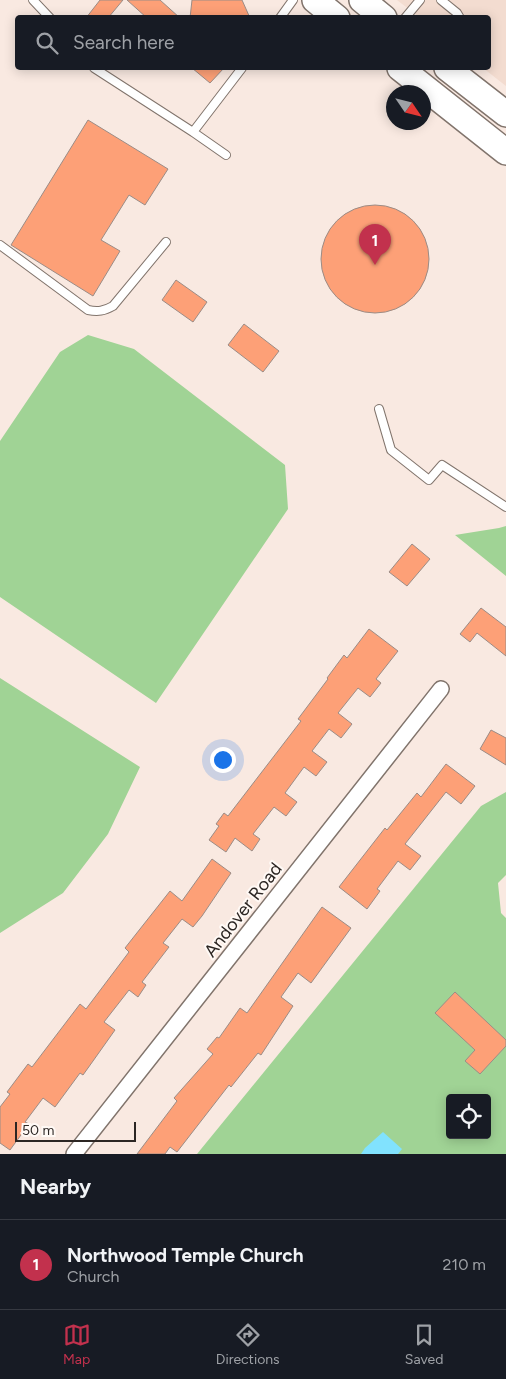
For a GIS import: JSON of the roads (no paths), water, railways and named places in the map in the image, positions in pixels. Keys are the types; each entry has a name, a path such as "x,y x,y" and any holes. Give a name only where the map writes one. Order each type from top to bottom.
{"main road":[{"path":"315,0 333,15"},
{"path":"362,0 380,15"},
{"path":"403,70 506,152"},
{"path":"450,70 506,114"}],"street":[{"name":"Andover Road","path":"74,1154 441,690"}],"lane":[{"path":"282,15 293,0"},
{"path":"408,15 420,0"},
{"path":"441,0 458,15"},
{"path":"37,1 48,15"},
{"path":"97,70 226,155"},
{"path":"193,132 240,70"},
{"path":"0,245 88,310 95,312 104,311 113,306 166,242"},
{"path":"379,409 390,450 430,480 442,465 506,507"}],"water":[{"path":"383,1132 402,1149 398,1154 361,1154 365,1148"}],"place":[{"name":"Northwood Temple Church","path":"375,265"}]}
